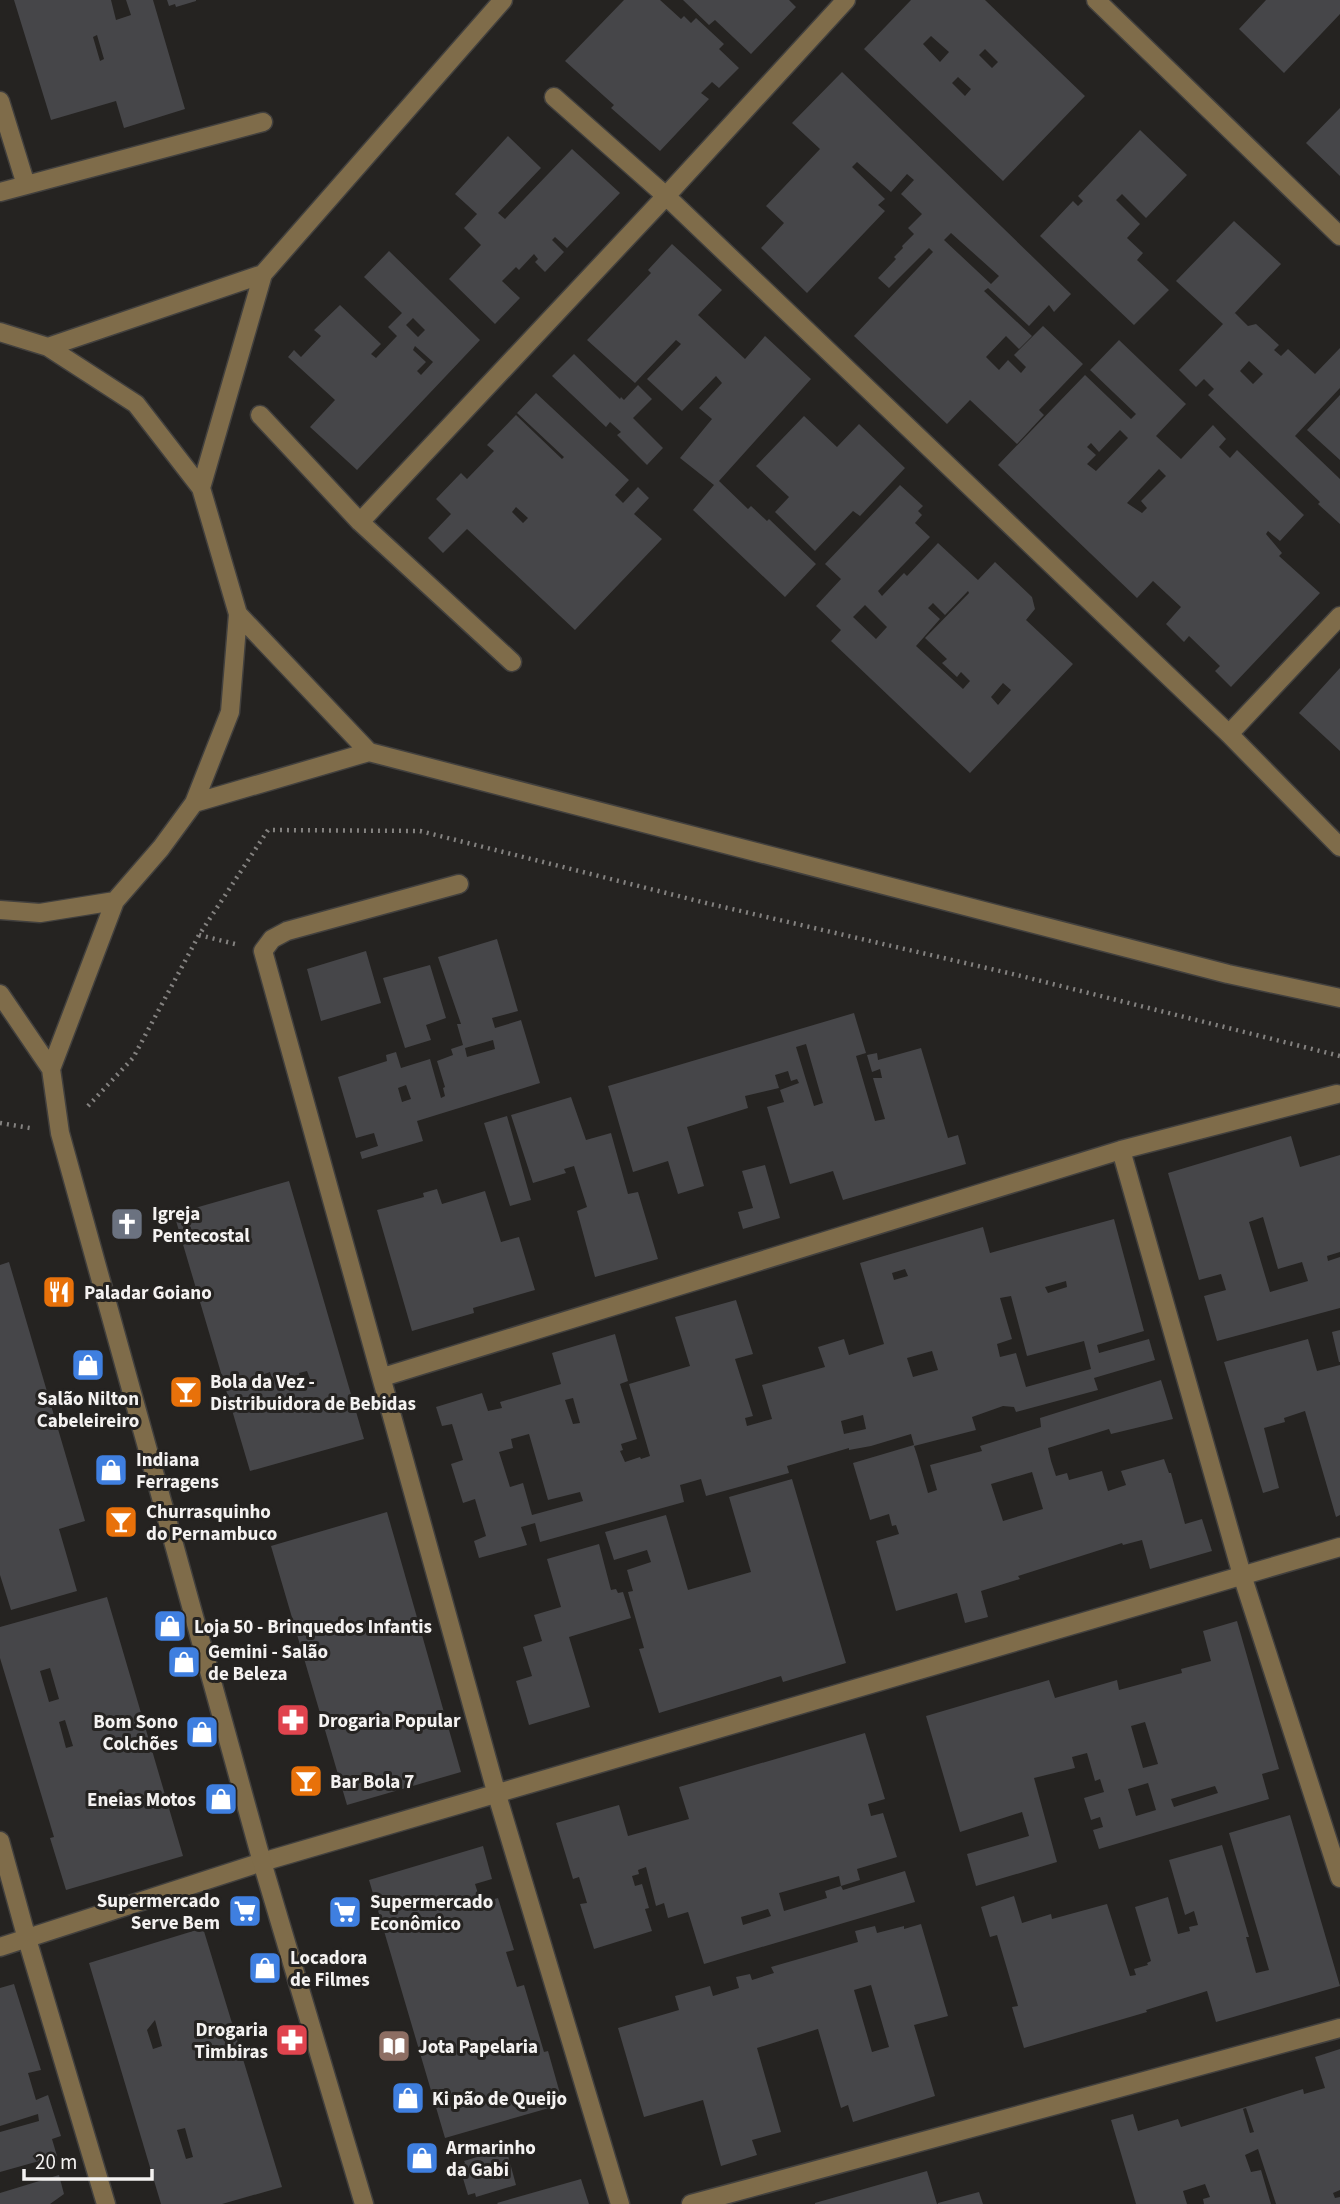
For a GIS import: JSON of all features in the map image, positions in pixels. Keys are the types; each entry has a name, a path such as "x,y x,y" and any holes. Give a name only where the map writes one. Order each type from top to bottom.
{"street":[{"path":"201,488 263,274 503,0"},
{"path":"360,522 846,0"},
{"path":"1096,0 1340,236"},
{"path":"554,97 666,196 1229,734 1340,847"},
{"path":"0,101 26,185"},
{"path":"0,192 263,122"},
{"path":"48,347 263,274"},
{"path":"0,331 48,347 136,404 201,488 238,614 230,712 194,803 161,848 115,901 51,1069"},
{"path":"261,415 360,522 512,662"},
{"path":"238,614 369,752"},
{"path":"1229,734 1340,616"},
{"path":"194,803 369,752 1228,974 1340,998"},
{"path":"459,884 287,931 272,939 263,951 497,1794 620,2204"},
{"path":"0,910 40,914 115,901"},
{"path":"0,994 51,1069 61,1133 262,1861 364,2204"},
{"path":"383,1377 1121,1150 1337,1094"},
{"path":"1121,1150 1242,1575 1340,1878"},
{"path":"0,1947 262,1861 1340,1547"},
{"path":"0,1841 106,2204"},
{"path":"691,2204 1340,2028"}],"path":[{"path":"61,1133 133,1058 199,935 268,830 421,831 706,903 1017,975 1340,1056"}],"building":[{"path":"14,0 111,0 116,20 131,15 126,0 153,0 185,109 124,128 116,101 51,120","holes":["97,35 104,59 100,61 93,37"]},
{"path":"167,0 196,1 176,7 175,4 169,6"},
{"path":"624,0 660,0 681,19 684,16 691,23 696,18 724,44 719,49 739,68 719,88 712,82 701,93 709,99 660,151 611,108 614,105 565,61"},
{"path":"683,0 789,0 796,7 751,54 715,20 709,25"},
{"path":"911,0 985,0 1085,96 1003,181 864,49","holes":["931,36 949,52 940,62 923,44","985,49 998,62 992,68 979,55","958,77 971,89 965,96 952,83"]},
{"path":"1266,0 1340,0 1340,14 1284,73 1239,29"},
{"path":"842,72 1071,294 1054,312 1049,305 1029,326 988,288 984,291 1032,336 1019,349 1006,336 986,357 999,370 1008,360 1021,373 1026,367 1014,355 1043,326 1083,364 1039,410 1044,415 1017,444 970,400 947,424 854,336 933,252 929,248 889,288 878,278 914,234 908,228 922,214 901,194 914,180 907,174 891,192 857,162 852,167 885,199 878,205 885,211 807,293 761,248 784,223 766,206 820,149 792,123","holes":["951,233 999,276 991,284 944,240"]},
{"path":"1340,108 1340,176 1306,143"},
{"path":"1140,130 1187,175 1146,218 1122,194 1116,200 1140,224 1127,238 1143,253 1137,260 1169,290 1134,325 1040,236 1073,201 1078,206 1083,201 1078,196"},
{"path":"508,136 541,168 498,213 505,219 572,149 620,193 567,248 555,237 552,240 564,252 545,272 535,262 538,259 534,254 519,270 516,267 502,281 520,298 495,324 449,279 481,245 464,228 477,214 455,194"},
{"path":"1234,221 1281,264 1233,315 1235,313 1248,326 1256,324 1279,345 1274,350 1281,356 1288,349 1315,374 1340,348 1340,388 1295,436 1340,479 1340,524 1208,395 1214,389 1204,379 1196,387 1179,370 1223,324 1176,281","holes":["1249,361 1263,374 1253,384 1240,371"]},
{"path":"672,244 722,290 698,315 745,359 765,336 811,379 719,481 748,509 751,506 767,521 769,519 816,564 785,597 693,510 714,485 680,458 712,419 699,408 722,383 716,376 682,411 647,379 681,344 676,340 635,383 587,340 651,273 648,270"},
{"path":"389,251 480,340 357,470 310,427 335,400 288,357 294,350 301,357 321,336 314,330 340,305 381,344 371,354 376,358 397,336 388,327 402,313 364,277","holes":["413,318 425,330 418,337 406,325","415,346 433,362 421,375 417,371 426,362 413,350"]},
{"path":"1119,340 1186,404 1156,436 1181,459 1213,425 1226,439 1219,447 1230,458 1237,450 1304,515 1280,541 1268,531 1266,534 1282,553 1279,556 1320,593 1231,687 1215,671 1220,666 1189,636 1184,642 1166,624 1181,607 1153,581 1137,598 998,465 1085,375 1131,419 1136,414 1090,370","holes":["1120,430 1128,438 1096,471 1087,464 1096,455 1087,447 1091,443 1099,452","1159,469 1166,476 1141,501 1147,508 1142,513 1127,503"]},
{"path":"574,354 620,399 621,397 624,400 638,385 652,399 633,418 663,448 647,465 617,435 621,432 610,422 606,427 552,376"},
{"path":"536,393 629,480 615,495 623,503 638,487 649,498 634,514 662,539 575,630 467,529 443,553 428,538 451,514 436,499 461,473 467,479 494,451 487,445 516,415 562,459 564,457 517,413","holes":["516,507 528,518 523,523 512,512"]},
{"path":"1340,395 1340,460 1307,430"},
{"path":"804,416 837,447 859,424 905,468 860,516 853,511 815,551 775,512 789,497 756,466"},
{"path":"900,485 923,506 918,511 922,515 915,523 930,537 878,591 882,596 904,573 907,576 938,543 978,580 995,562 1032,597 1035,609 1026,620 1073,664 970,773 831,641 841,630 816,606 841,579 825,564","holes":["968,591 925,638 947,659 942,663 957,677 961,672 970,681 963,689 916,646 940,619 928,608 933,603 945,615","865,605 887,627 876,639 853,617","1003,683 1011,690 998,705 991,697"]},
{"path":"1340,668 1340,751 1299,713"},
{"path":"497,939 518,1011 492,1018 495,1028 521,1020 540,1083 417,1121 423,1141 362,1159 360,1152 378,1146 374,1133 356,1138 338,1077 387,1061 386,1055 396,1052 401,1068 430,1059 441,1098 445,1096 437,1061 453,1055 451,1049 463,1045 457,1024 461,1024 438,957","holes":["493,1040 495,1049 467,1057 465,1048","406,1085 411,1099 402,1102 398,1088"]},
{"path":"366,951 381,1003 321,1021 307,969"},
{"path":"430,965 446,1018 426,1025 431,1040 405,1048 383,978"},
{"path":"854,1013 866,1053 856,1056 875,1121 885,1119 873,1078 882,1078 880,1069 872,1072 867,1055 877,1053 878,1060 921,1048 948,1138 958,1135 966,1164 843,1200 833,1171 790,1184 767,1107 784,1102 780,1090 799,1083 797,1079 791,1081 788,1071 775,1075 779,1088 745,1096 748,1108 687,1127 704,1186 678,1194 668,1161 633,1172 608,1086","holes":["806,1044 823,1103 814,1106 796,1047"]},
{"path":"571,1097 586,1140 611,1133 628,1194 638,1192 658,1259 595,1277 577,1211 587,1207 574,1166 564,1169 566,1173 533,1183 511,1115"},
{"path":"507,1116 531,1200 510,1206 484,1123"},
{"path":"1291,1136 1300,1167 1340,1155 1340,1252 1327,1256 1328,1261 1340,1257 1340,1308 1217,1341 1204,1296 1226,1290 1221,1274 1199,1280 1168,1173","holes":["1263,1217 1278,1269 1302,1262 1308,1281 1270,1292 1249,1222"]},
{"path":"765,1165 780,1218 743,1229 738,1212 753,1208 742,1171"},
{"path":"289,1181 364,1439 250,1471 174,1214","holes":["307,1371 310,1379 301,1382 299,1373","270,1372 273,1382 262,1385 259,1376"]},
{"path":"437,1189 442,1204 485,1191 501,1242 519,1237 535,1290 473,1308 474,1313 412,1331 377,1210 424,1197 423,1193"},
{"path":"1114,1219 1144,1331 1097,1345 1099,1353 1149,1339 1155,1360 1094,1378 1098,1390 1016,1412 1014,1407 1003,1406 972,1417 976,1430 914,1446 928,1493 937,1490 930,1465 982,1451 980,1446 1041,1427 1040,1418 1161,1380 1173,1419 1111,1434 1109,1429 1048,1448 1051,1461 1056,1476 1067,1473 1069,1480 1102,1471 1108,1491 1126,1485 1121,1471 1164,1459 1171,1473 1185,1524 1202,1519 1212,1551 1150,1569 1142,1540 1123,1545 1122,1543 1018,1576 1020,1579 981,1591 988,1617 965,1623 957,1593 896,1611 876,1541 899,1534 896,1525 892,1526 889,1514 870,1520 853,1463 914,1445 911,1434 787,1466 789,1473 706,1496 701,1479 680,1485 684,1502 540,1542 535,1523 521,1527 527,1545 479,1558 474,1541 486,1536 475,1499 463,1503 451,1464 463,1460 452,1424 442,1426 436,1407 482,1393 488,1411 502,1408 500,1402 561,1384 552,1353 615,1334 628,1381 620,1384 637,1439 621,1444 623,1450 620,1451 625,1462 640,1457 641,1459 650,1456 629,1384 690,1366 675,1317 736,1300 753,1354 735,1359 753,1416 745,1418 747,1426 772,1419 762,1385 825,1367 818,1347 844,1339 849,1355 884,1344 860,1263 983,1227 990,1253","holes":["905,1269 908,1276 894,1280 892,1273","1066,1281 1067,1287 1048,1293 1045,1287","1011,1296 1027,1356 1084,1341 1091,1369 1026,1387 1016,1353 1000,1357 997,1344 1012,1339 1000,1298","932,1351 938,1370 913,1377 907,1358","573,1398 580,1423 573,1424 565,1400","863,1415 866,1429 844,1434 841,1421","529,1434 548,1500 580,1492 583,1501 532,1515 523,1483 510,1487 499,1452 513,1448 511,1439","1032,1472 1043,1509 1003,1521 991,1484"]},
{"path":"9,1262 85,1521 59,1529 77,1591 11,1610 0,1575 0,1265"},
{"path":"1340,1330 1340,1362 1339,1362 1332,1332"},
{"path":"1308,1339 1317,1371 1340,1365 1340,1515 1336,1517 1305,1411 1284,1418 1285,1422 1264,1428 1279,1488 1263,1493 1224,1362"},
{"path":"792,1479 846,1663 783,1682 781,1676 659,1713 639,1649 644,1648 628,1592 633,1591 627,1570 651,1562 647,1550 614,1560 605,1532 666,1515 688,1590 751,1572 729,1497"},
{"path":"387,1512 461,1772 347,1805 271,1546"},
{"path":"599,1544 611,1590 623,1592 631,1618 569,1637 590,1707 529,1725 516,1681 532,1676 523,1647 542,1641 534,1615 561,1607 547,1559"},
{"path":"107,1597 183,1856 66,1890 50,1838 54,1837 0,1658 0,1627","holes":["50,1668 59,1699 49,1702 40,1671","65,1720 73,1746 66,1748 59,1722"]},
{"path":"1237,1621 1279,1769 1262,1774 1269,1799 1099,1849 1093,1830 1103,1827 1100,1817 1091,1820 1084,1798 1104,1792 1100,1779 1095,1781 1087,1753 1072,1757 1075,1768 1034,1778 1057,1862 976,1886 967,1854 1029,1836 1022,1812 960,1832 926,1716 1049,1680 1055,1698 1117,1680 1119,1690 1182,1673 1181,1669 1211,1661 1203,1631","holes":["1145,1722 1158,1764 1143,1768 1131,1726","1148,1783 1156,1810 1136,1816 1128,1789","1215,1786 1218,1793 1174,1807 1171,1799"]},
{"path":"865,1733 885,1799 868,1804 871,1816 883,1813 897,1857 857,1869 860,1880 841,1886 843,1890 905,1871 915,1902 704,1964 688,1912 668,1918 664,1903 656,1906 646,1867 638,1870 639,1874 632,1876 635,1886 642,1884 649,1908 645,1909 652,1931 594,1949 580,1904 587,1903 579,1877 573,1879 556,1823 619,1805 628,1836 689,1819 679,1787","holes":["839,1876 841,1886 825,1891 827,1898 784,1911 779,1893","768,1909 771,1916 743,1925 741,1917"]},
{"path":"1290,1815 1340,1986 1216,2022 1207,1991 1146,2010 1147,2012 1024,2048 1012,2007 1018,2006 997,1935 990,1937 981,1907 1014,1896 1022,1923 1051,1914 1052,1919 1107,1904 1130,1976 1136,1975 1134,1969 1148,1965 1151,1961 1135,1907 1168,1897 1178,1934 1190,1931 1189,1927 1198,1925 1194,1911 1185,1915 1169,1860 1222,1845 1249,1937 1246,1937 1256,1973 1269,1970 1229,1833"},
{"path":"483,1846 492,1879 475,1884 481,1903 498,1898 514,1950 506,1952 517,1987 524,1985 544,2052 548,2051 563,2104 445,2138 369,1880"},
{"path":"921,1924 948,2016 914,2025 935,2096 853,2122 848,2105 841,2108 818,2029 757,2048 781,2132 752,2140 757,2155 721,2166 703,2100 644,2117 618,2028 679,2010 675,1996 710,1986 713,1996 739,1988 736,1977 750,1974 752,1980 774,1973 771,1967 858,1942 855,1931 875,1926 877,1933 904,1926 904,1929","holes":["871,1985 889,2047 872,2052 854,1990"]},
{"path":"203,1928 282,2187 222,2204 161,2204 89,1963","holes":["155,2020 162,2046 153,2049 147,2030","185,2128 193,2157 186,2159 177,2130"]},
{"path":"14,1984 41,2070 28,2073 36,2100 48,2095 61,2136 52,2139 57,2156 0,2172 0,2132 39,2121 38,2114 0,2126 0,1988"},
{"path":"1340,2049 1340,2190 1333,2193 1335,2198 1340,2197 1340,2204 1276,2204 1258,2149 1245,2155 1251,2172 1261,2170 1271,2204 1204,2204 1203,2199 1210,2197 1205,2184 1183,2191 1187,2204 1136,2204 1111,2120 1133,2114 1138,2131 1178,2119 1181,2127 1303,2089 1304,2094 1325,2088 1315,2057","holes":["1246,2108 1254,2132 1250,2133 1243,2109"]},
{"path":"506,2148 516,2185 476,2197 475,2193 468,2195 459,2165"},
{"path":"927,2171 937,2204 815,2204 815,2203"},
{"path":"59,2175 64,2194 50,2204 0,2204 0,2193"},
{"path":"581,2179 589,2204 497,2203"},
{"path":"979,2192 983,2204 938,2204 938,2203"}],"place":[{"name":"Igreja Pentecostal","path":"127,1224"},
{"name":"Paladar Goiano","path":"59,1292"},
{"name":"Salão Nilton Cabeleireiro","path":"88,1365"},
{"name":"Bola da Vez - Distribuidora de Bebidas","path":"186,1392"},
{"name":"Indiana Ferragens","path":"111,1470"},
{"name":"Churrasquinho do Pernambuco","path":"121,1522"},
{"name":"Loja 50 - Brinquedos Infantis","path":"170,1626"},
{"name":"Gemini - Salão de Beleza","path":"184,1662"},
{"name":"Drogaria Popular","path":"293,1720"},
{"name":"Bom Sono Colchões","path":"202,1732"},
{"name":"Bar Bola 7","path":"306,1781"},
{"name":"Eneias Motos","path":"221,1799"},
{"name":"Supermercado Serve Bem","path":"245,1911"},
{"name":"Supermercado Econômico","path":"345,1912"},
{"name":"Locadora de Filmes","path":"265,1968"},
{"name":"Drogaria Timbiras","path":"292,2040"},
{"name":"Jota Papelaria","path":"394,2046"},
{"name":"Ki pão de Queijo","path":"408,2098"},
{"name":"Armarinho da Gabi","path":"422,2158"}]}
